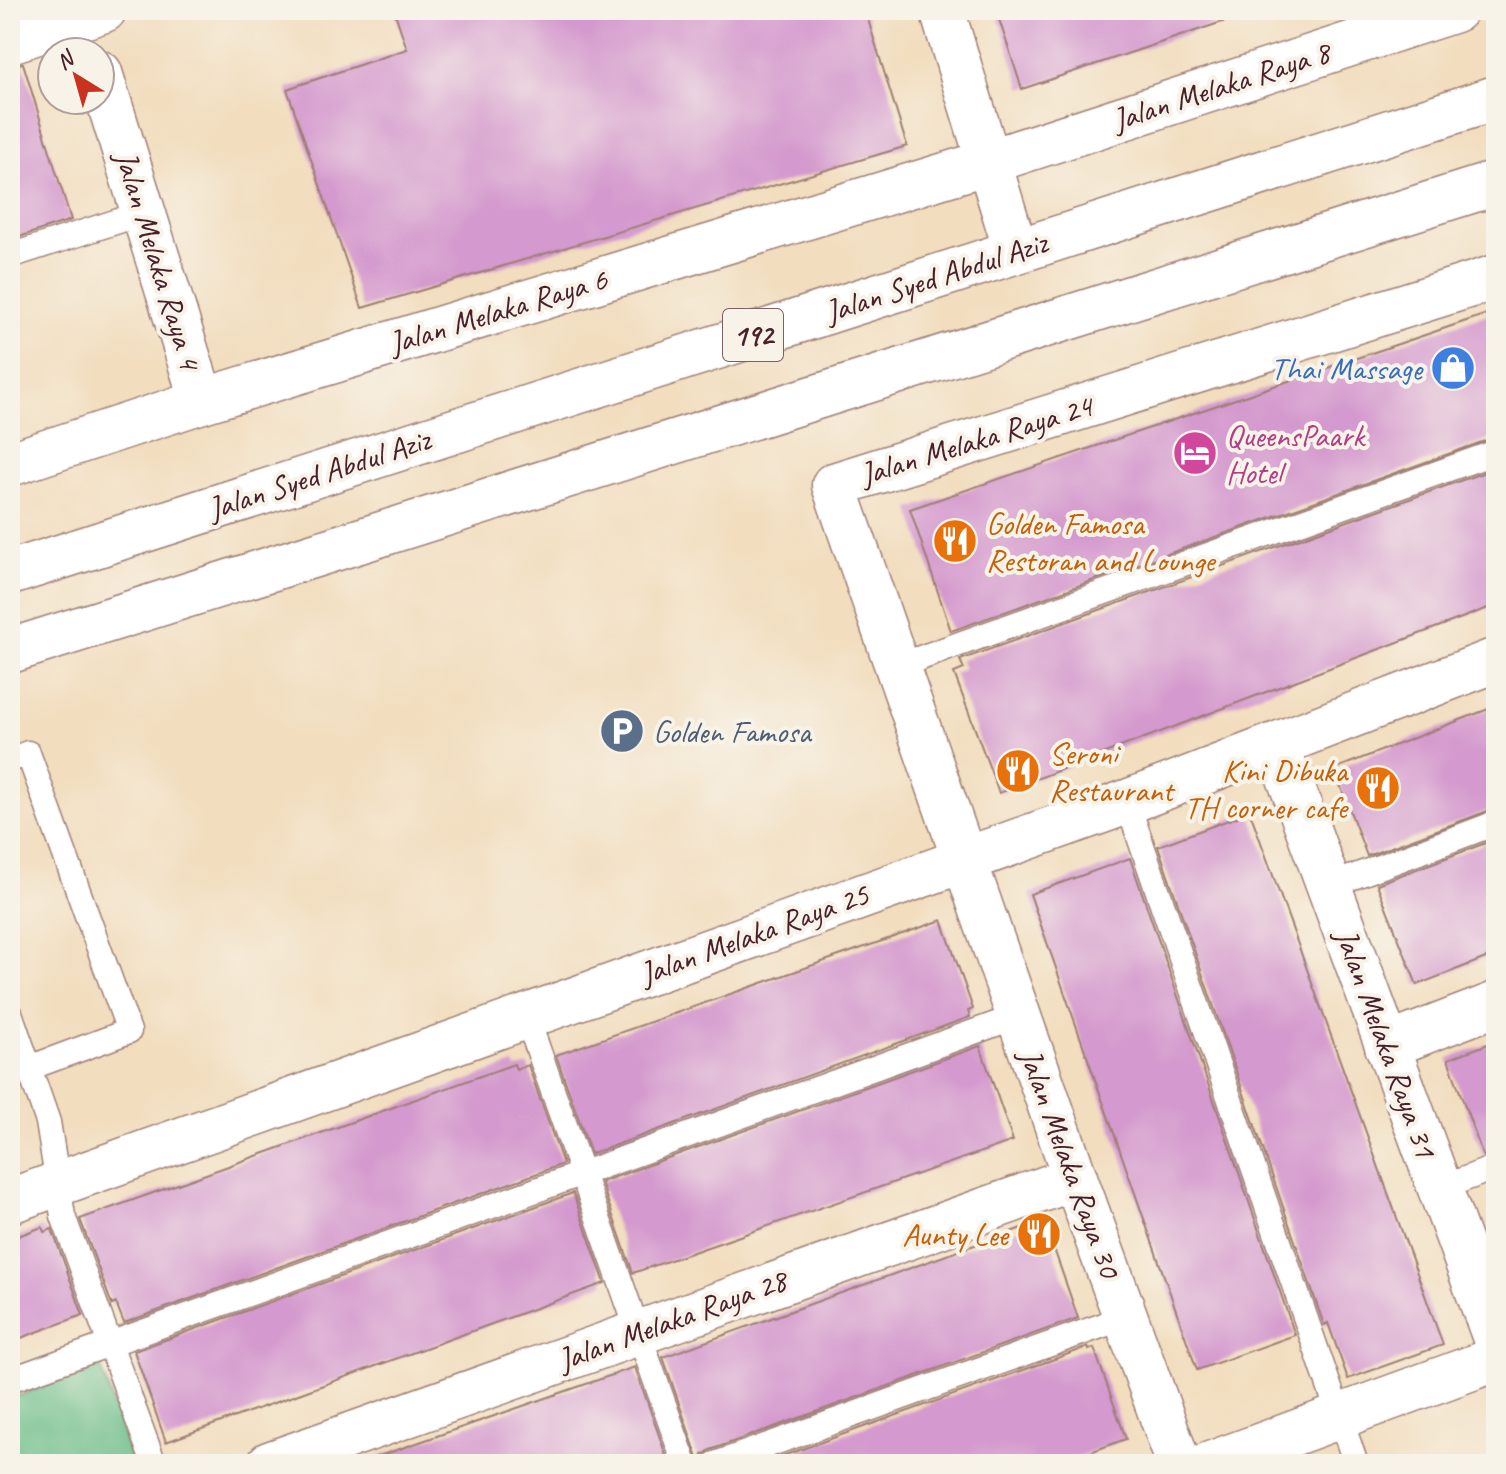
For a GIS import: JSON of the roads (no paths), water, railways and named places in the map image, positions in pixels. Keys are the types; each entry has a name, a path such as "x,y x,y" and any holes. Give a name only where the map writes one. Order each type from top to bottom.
{"street":[{"path":"942,10 1016,251"},
{"name":"Jalan Melaka Raya 8","path":"988,162 1455,10"},
{"path":"10,41 90,22"},
{"name":"Jalan Syed Abdul Aziz","path":"10,573 1496,98"},
{"name":"Jalan Melaka Raya 4","path":"113,116 202,401"},
{"name":"Jalan Melaka Raya 6","path":"10,464 202,401 988,162"},
{"name":"192","path":"10,651 1496,183"},
{"name":"Jalan Melaka Raya 24","path":"964,860 834,485 1496,277"},
{"name":"Jalan Melaka Raya 25","path":"10,1201 1127,802 1496,660"},
{"name":"Jalan Melaka Raya 31","path":"1277,745 1496,1341"},
{"name":"Jalan Melaka Raya 30","path":"964,860 1179,1464"},
{"path":"1387,1046 1496,1004"},
{"name":"Jalan Melaka Raya 28","path":"269,1464 1075,1178"},
{"path":"1210,1464 1496,1359"}],"lane":[{"path":"10,256 143,213"},
{"path":"898,666 1496,452"},
{"path":"10,760 28,753 129,1031 29,1068"},
{"path":"1127,802 1356,1464"},
{"path":"1329,886 1496,823"},
{"path":"10,1013 48,1122 63,1216 154,1464"},
{"path":"526,1015 685,1464"},
{"path":"10,1380 1018,1016"},
{"path":"1439,1189 1496,1167"},
{"path":"715,1464 1126,1317"}],"place":[{"name":"Thai Massage","path":"1453,368"},
{"name":"QueensPaark Hotel","path":"1195,453"},
{"name":"Golden Famosa Restoran and Lounge","path":"955,541"},
{"name":"Golden Famosa","path":"622,731"},
{"name":"Seroni Restaurant","path":"1018,771"},
{"name":"Kini Dibuka TH corner cafe","path":"1378,788"},
{"name":"Aunty Lee","path":"1039,1234"}]}
